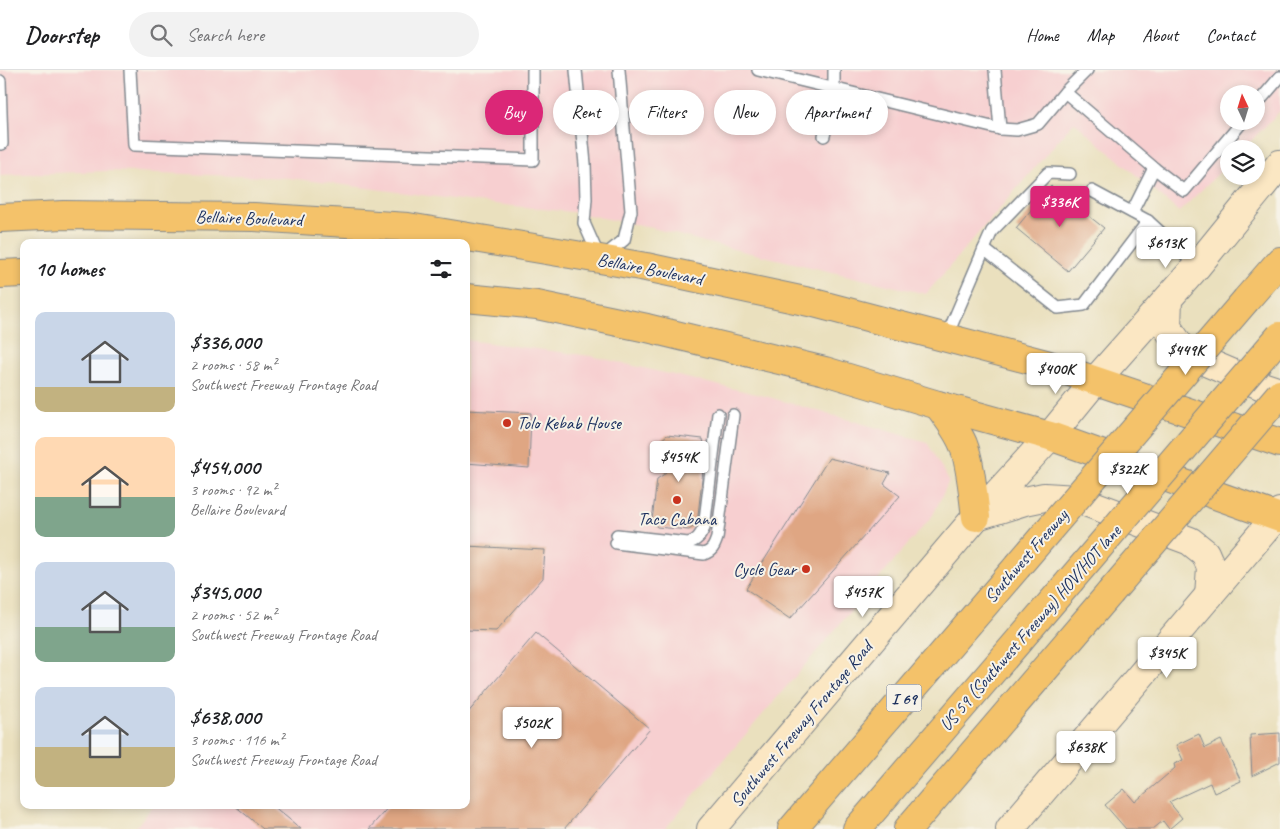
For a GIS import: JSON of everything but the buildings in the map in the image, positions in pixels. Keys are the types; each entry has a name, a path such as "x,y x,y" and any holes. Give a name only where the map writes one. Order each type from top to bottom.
{"main road":[{"name":"Southwest Freeway Frontage Road","path":"711,829 976,517 1050,436 1095,381 1197,266 1280,164"},
{"name":"Bellaire Boulevard","path":"0,218 64,215 254,217 408,227 646,267 814,303 1046,364 1280,443"},
{"name":"Southwest Freeway","path":"792,829 1280,261"},
{"path":"0,274 20,273"},
{"path":"470,298 537,306 647,328 825,371 1050,436 1278,516 1010,829"},
{"path":"908,829 1280,393 1184,353 1167,327 1168,299"},
{"name":"US 59 (Southwest Freeway) HOV/HOT lane","path":"857,829 1280,336"},
{"path":"938,405 964,445 976,517 1025,501 1044,497 1077,499 1190,541 1205,553 1211,567 1209,596"}],"lane":[{"path":"130,70 134,145 533,160 533,70"},
{"path":"576,70 585,164 586,199 584,223 600,259 624,240 631,210 619,70"},
{"path":"758,70 1000,129 1017,130 1038,124 1065,92 1087,70"},
{"path":"824,136 834,89 834,70"},
{"path":"995,70 1000,129"},
{"path":"1265,94 1280,77"},
{"path":"0,81 2,144 0,144"},
{"path":"1065,92 1154,168 1184,191 1235,130"},
{"path":"1132,212 1154,168"},
{"path":"946,338 992,231 1048,173 1070,174"},
{"path":"1092,191 1148,221 1197,266"},
{"path":"984,249 1058,308 1084,305 1148,221"},
{"path":"718,414 704,528 701,534 695,541 688,543 617,539 704,554 715,546 733,416"}],"shaded area":[{"path":"0,70 1280,70 1280,111 1265,126 1265,85 1220,85 1220,130 1262,130 1252,140 1220,140 1220,172 1179,212 1074,122 926,294 708,243 649,227 572,212 476,202 289,178 107,171 0,175"},
{"path":"470,341 591,356 765,396 927,442 949,481 933,515 665,829 134,829 151,809 470,809"}],"place":[{"name":"Tolo Kebab House","path":"507,423"},
{"name":"Taco Cabana","path":"677,500"},
{"name":"Cycle Gear","path":"806,569"}]}
